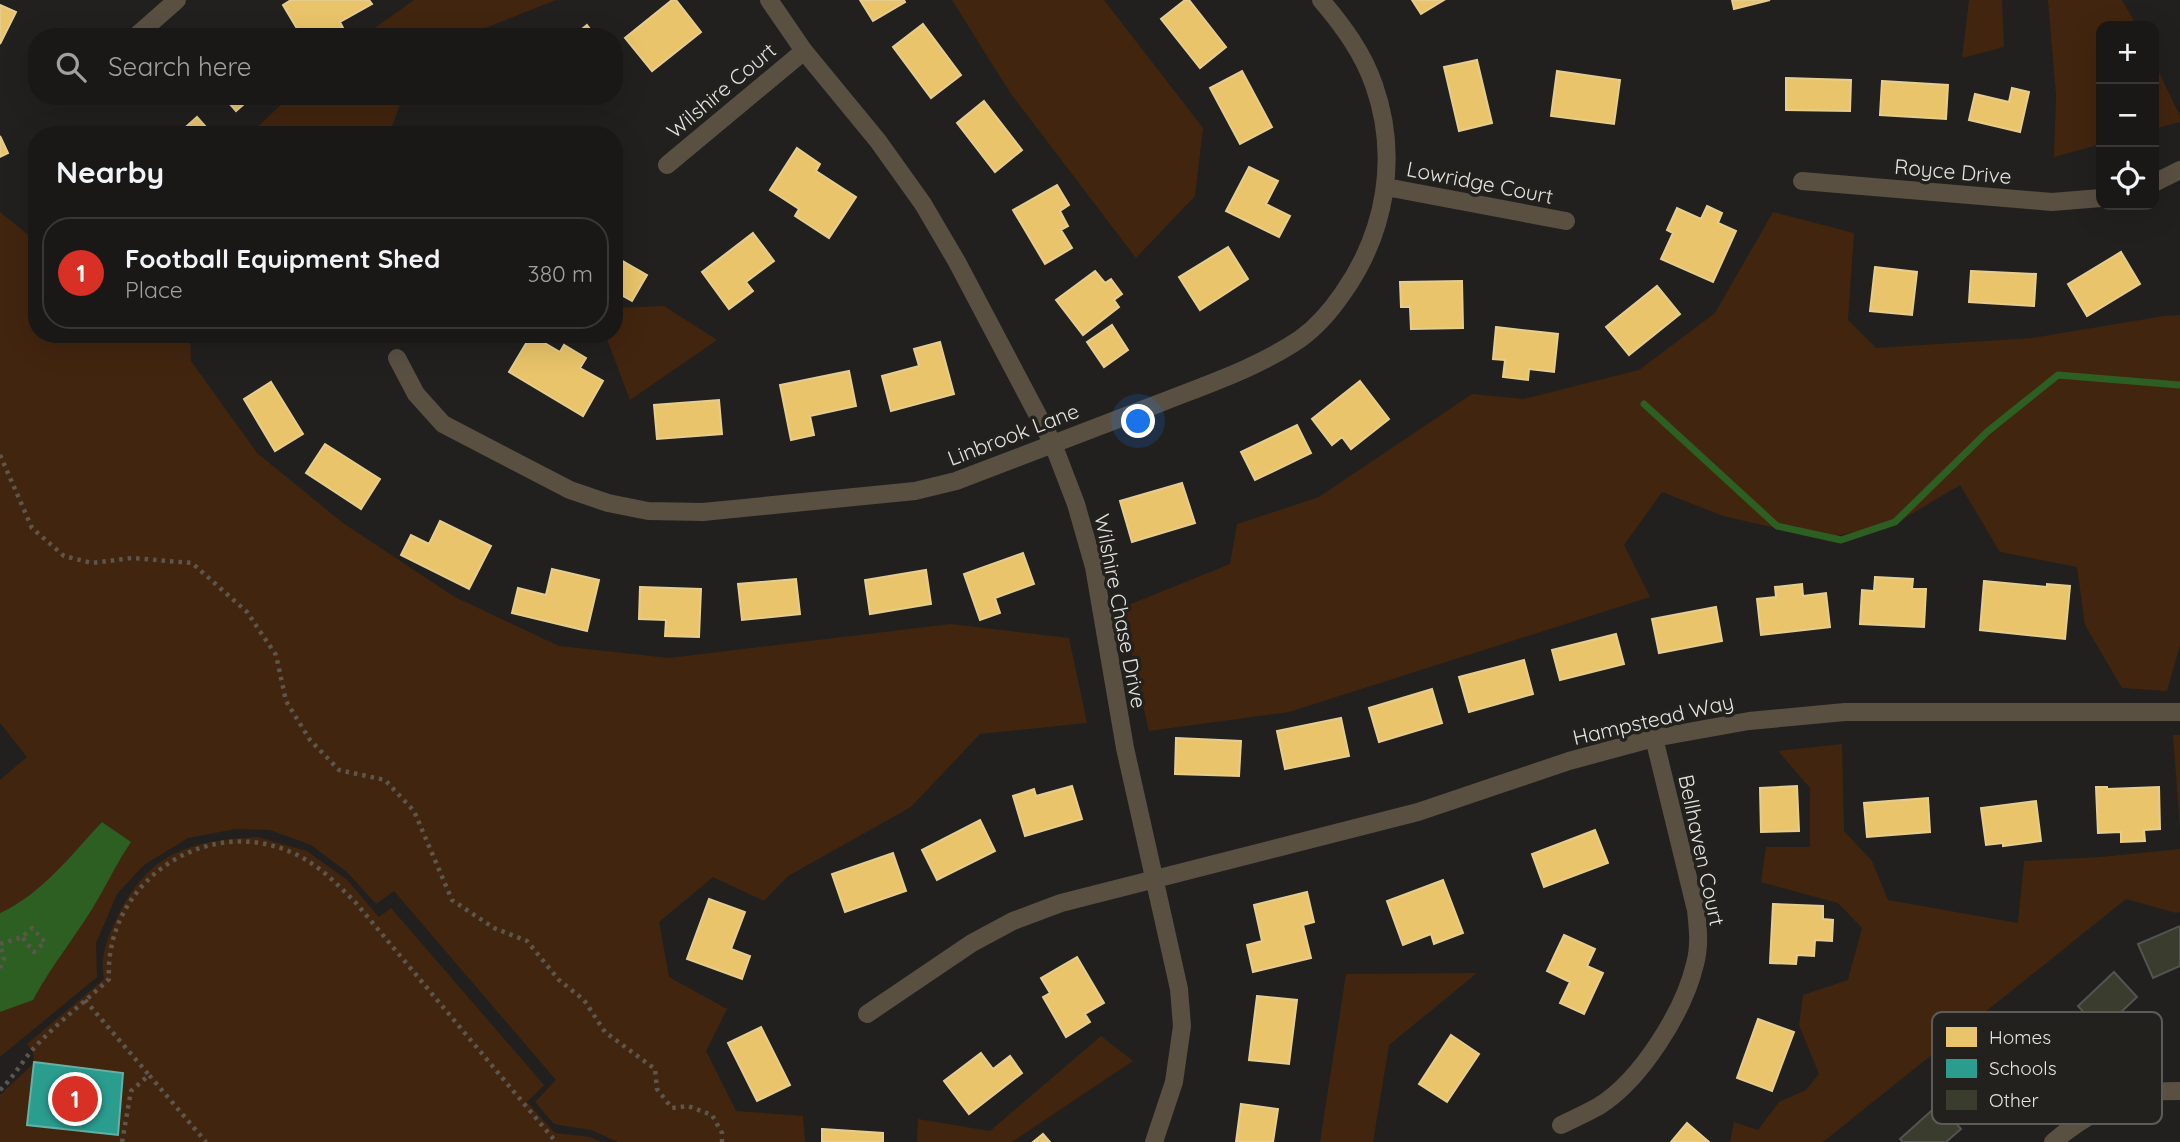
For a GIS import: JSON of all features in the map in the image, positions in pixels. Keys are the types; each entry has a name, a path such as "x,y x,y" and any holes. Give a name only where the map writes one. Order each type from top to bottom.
{"street":[{"path":"145,28 177,0"},
{"name":"Wilshire Chase Drive","path":"769,0 804,51 878,141 923,204 1054,444 1076,505 1094,566 1125,748 1179,989 1182,1026 1174,1082 1154,1142"},
{"name":"Linbrook Lane","path":"397,358 416,394 443,425 570,490 608,503 648,510 703,512 915,491 956,481 1054,444 1251,367 1301,338 1332,308 1359,270 1376,230 1386,187 1384,119 1374,85 1360,53 1321,0"},
{"name":"Wilshire Court","path":"667,165 804,51"},
{"path":"2159,180 2180,170"},
{"name":"Royce Drive","path":"1802,181 2052,202 2096,198"},
{"name":"Lowridge Court","path":"1386,187 1566,221"},
{"name":"Hampstead Way","path":"867,1014 972,943 1013,921 1061,903 1418,812 1569,761 1654,738 1749,721 1845,712 2180,712"},
{"name":"Bellhaven Court","path":"1561,1125 1601,1105 1639,1071 1664,1033 1687,989 1695,963 1699,937 1696,910 1654,738"},
{"path":"2162,1091 2180,1090"},
{"path":"2053,1142 2078,1124"}],"path":[{"path":"0,455 32,528 64,556 92,563 132,558 192,563 247,612 276,655 286,701 310,740 340,770 385,780 414,811 452,900 494,928 527,941 559,980 584,1000 605,1032 655,1069 657,1089 672,1108 688,1106 712,1115 722,1133 722,1142"},
{"path":"0,1090 11,1080 20,1064 35,1047 109,979 108,956 119,921 145,881 163,866 191,851 236,841 292,852 313,863 356,903 556,1142"},
{"path":"0,968 4,959 0,944 22,937 32,928 46,942 34,952 22,937"},
{"path":"85,1000 206,1142"},
{"path":"122,1142 131,1091 149,1074"}],"shaded area":[{"path":"414,0 556,0 486,28 375,28"},
{"path":"952,0 1104,0 1203,128 1195,196 1136,258 1011,94"},
{"path":"1969,0 2002,0 2004,47 1962,58"},
{"path":"2048,0 2122,0 2134,21 2096,21 2096,145 2054,157 2056,95"},
{"path":"2159,72 2180,116 2180,122 2159,128"},
{"path":"281,105 400,105 392,126 258,126"},
{"path":"0,212 28,235 28,343 190,343 191,361 257,453 343,523 453,596 559,646 669,658 950,624 1069,638 1087,723 980,734 911,807 788,876 764,901 713,877 659,922 669,977 727,1009 706,1051 736,1111 803,1116 805,1142 618,1142 591,1130 554,1124 535,1102 556,1080 394,891 376,904 347,872 311,845 270,830 236,829 188,838 144,865 117,894 96,943 97,977 0,1057 0,1012 33,999 46,975 80,927 130,842 102,822 43,885 0,913 0,780 27,757 0,723"},
{"path":"1773,212 1854,233 1848,320 1876,348 2032,338 2180,315 2180,645 2167,691 2122,688 2085,625 2077,567 2000,552 1960,485 1898,522 1823,539 1723,516 1662,492 1624,545 1650,597 1289,712 1149,731 1121,608 1230,564 1237,524 1319,497 1472,394 1524,399 1639,370 1715,313"},
{"path":"664,306 717,340 630,400 608,343 623,343 623,308"},
{"path":"2173,735 2180,735 2180,827"},
{"path":"1842,744 1844,831 1872,861 1888,900 2018,923 2024,861 2180,849 2180,912 2126,899 1985,1012 1932,1012 1932,1055 1823,1142 1730,1142 1734,1122 1758,1130 1779,1102 1806,1090 1819,1074 1799,1025 1803,995 1848,980 1862,928 1838,903 1761,882 1766,847 1810,847 1810,788 1778,751"},
{"path":"102,822 131,842 33,1000 0,1012 0,913 43,885"},
{"path":"258,837 307,851 347,880 379,917 391,908 544,1085 527,1102 555,1133 590,1137 602,1142 0,1142 0,1095 33,1064 28,1124 118,1135 124,1073 34,1062 33,1052 27,1044 104,979 103,957 112,929 127,899 156,866 190,847"},
{"path":"1477,973 1389,1045 1373,1142 1320,1142 1346,974"},
{"path":"1101,1036 1133,1061 1012,1142 917,1142 918,1119 990,1131"}],"building: Homes":[{"path":"291,0 369,0 372,4 340,22 343,28 297,28 283,5"},
{"path":"672,0 676,0 701,32 652,71 625,38"},
{"path":"860,0 904,0 905,2 873,21"},
{"path":"1185,0 1189,0 1226,47 1200,68 1161,19"},
{"path":"1412,0 1444,0 1421,14"},
{"path":"1732,0 1770,0 1734,9"},
{"path":"0,5 16,12 0,44"},
{"path":"923,24 961,75 931,98 893,47"},
{"path":"1477,60 1492,123 1459,131 1444,67"},
{"path":"1242,71 1272,127 1240,144 1210,88"},
{"path":"1557,71 1620,80 1614,124 1551,116"},
{"path":"1786,78 1851,80 1850,111 1786,110"},
{"path":"1882,81 1948,85 1946,119 1880,115"},
{"path":"2012,88 2029,92 2020,132 1969,120 1975,94 2009,102"},
{"path":"984,101 1022,150 995,172 957,123"},
{"path":"231,105 243,105 236,111"},
{"path":"197,117 205,126 187,126"},
{"path":"0,136 8,153 0,157"},
{"path":"797,148 820,164 816,171 856,197 829,238 795,216 799,209 770,190"},
{"path":"1249,167 1278,181 1266,204 1290,216 1279,237 1226,211"},
{"path":"1057,185 1069,205 1060,211 1068,226 1061,230 1072,248 1045,264 1013,210"},
{"path":"1707,206 1722,213 1718,223 1736,231 1713,282 1661,259 1673,233 1667,230 1677,208 1701,219"},
{"path":"753,233 774,261 746,282 753,291 729,309 702,272"},
{"path":"1228,247 1248,279 1200,310 1179,277"},
{"path":"2121,252 2140,284 2087,316 2068,284"},
{"path":"623,261 647,275 632,301 623,296"},
{"path":"1875,267 1917,272 1912,315 1870,311"},
{"path":"1095,271 1105,283 1111,279 1122,294 1114,300 1119,307 1083,335 1056,300"},
{"path":"1971,271 2036,274 2034,306 1969,302"},
{"path":"1462,281 1463,328 1411,329 1410,307 1401,307 1400,282"},
{"path":"1657,286 1680,314 1629,355 1606,327"},
{"path":"1112,325 1128,350 1104,367 1087,342"},
{"path":"1496,327 1558,334 1554,372 1529,369 1528,380 1503,377 1505,360 1493,359"},
{"path":"940,342 954,394 891,411 882,376 919,366 914,349"},
{"path":"526,343 545,343 560,352 564,345 586,358 580,368 603,381 583,416 509,372"},
{"path":"849,371 856,406 810,416 814,435 791,440 780,385"},
{"path":"1360,381 1389,419 1351,449 1342,437 1332,445 1312,419"},
{"path":"271,382 303,434 275,451 244,399"},
{"path":"719,400 722,434 657,439 654,405"},
{"path":"1297,425 1311,453 1255,480 1241,452"},
{"path":"325,444 380,479 361,509 306,473"},
{"path":"1182,483 1195,523 1132,542 1120,501"},
{"path":"440,521 491,546 469,589 401,555 411,535 429,544"},
{"path":"1023,553 1034,584 995,598 1000,613 980,620 964,574"},
{"path":"552,569 599,580 587,631 512,613 518,588 546,595"},
{"path":"926,570 931,604 870,614 865,580"},
{"path":"1875,577 1913,579 1912,589 1926,589 1924,627 1860,624 1862,590 1874,591"},
{"path":"796,579 800,614 742,620 738,584"},
{"path":"1984,581 2047,587 2047,584 2070,586 2065,639 1980,630"},
{"path":"1802,584 1803,596 1826,593 1830,627 1761,635 1757,599 1776,597 1775,587"},
{"path":"640,587 701,589 699,637 665,636 666,620 639,619"},
{"path":"1716,607 1722,641 1659,653 1652,619"},
{"path":"1616,634 1624,664 1560,680 1552,650"},
{"path":"1524,660 1533,694 1469,712 1459,677"},
{"path":"1432,689 1442,723 1379,742 1369,708"},
{"path":"1341,718 1349,756 1285,769 1277,731"},
{"path":"1176,738 1241,741 1239,776 1175,774"},
{"path":"1072,786 1082,819 1025,836 1013,796 1034,789 1036,796"},
{"path":"1797,786 1799,831 1761,832 1760,788"},
{"path":"2096,787 2159,787 2160,829 2144,830 2145,841 2121,842 2121,832 2098,833"},
{"path":"1928,798 1930,832 1867,837 1864,803"},
{"path":"2036,801 2041,841 2003,846 2003,843 1986,845 1981,808"},
{"path":"980,820 995,851 937,880 922,850"},
{"path":"1595,830 1608,863 1544,887 1532,854"},
{"path":"893,853 906,891 845,912 832,874"},
{"path":"1443,880 1463,933 1434,944 1431,934 1403,945 1387,901"},
{"path":"1307,892 1314,922 1303,925 1311,958 1253,972 1247,945 1262,941 1254,905"},
{"path":"709,899 745,912 731,949 750,956 742,979 687,959"},
{"path":"1773,904 1823,906 1823,919 1833,920 1832,941 1815,940 1814,956 1797,955 1796,964 1770,963"},
{"path":"1564,935 1595,949 1587,966 1603,973 1584,1014 1560,1003 1570,982 1547,971"},
{"path":"1077,957 1104,1003 1085,1014 1090,1022 1066,1037 1043,997 1050,993 1041,978"},
{"path":"1257,996 1297,1000 1289,1064 1249,1060"},
{"path":"1758,1019 1794,1032 1772,1091 1737,1078"},
{"path":"761,1027 790,1085 757,1101 728,1043"},
{"path":"1451,1035 1479,1054 1447,1102 1419,1084"},
{"path":"981,1053 993,1069 1010,1056 1022,1073 969,1114 944,1081"},
{"path":"1241,1104 1278,1109 1273,1142 1236,1142"},
{"path":"1687,1123 1709,1142 1671,1142"},
{"path":"822,1129 883,1133 883,1142 822,1142"},
{"path":"1043,1134 1050,1142 1033,1142"}],"building: Schools":[{"path":"34,1062 123,1073 118,1135 27,1125"}],"building: Other":[{"path":"2180,926 2180,966 2153,978 2138,944"},
{"path":"2114,972 2137,997 2121,1012 2084,1012 2078,1006"},
{"path":"1932,1110 1932,1124 1957,1124 1961,1129 1946,1142 1903,1142 1900,1139"}],"waterway":[{"path":"1644,404 1777,526 1841,540 1895,522 1987,432 2058,375 2180,385"}],"place":[{"name":"Football Equipment Shed","path":"75,1099"}]}
